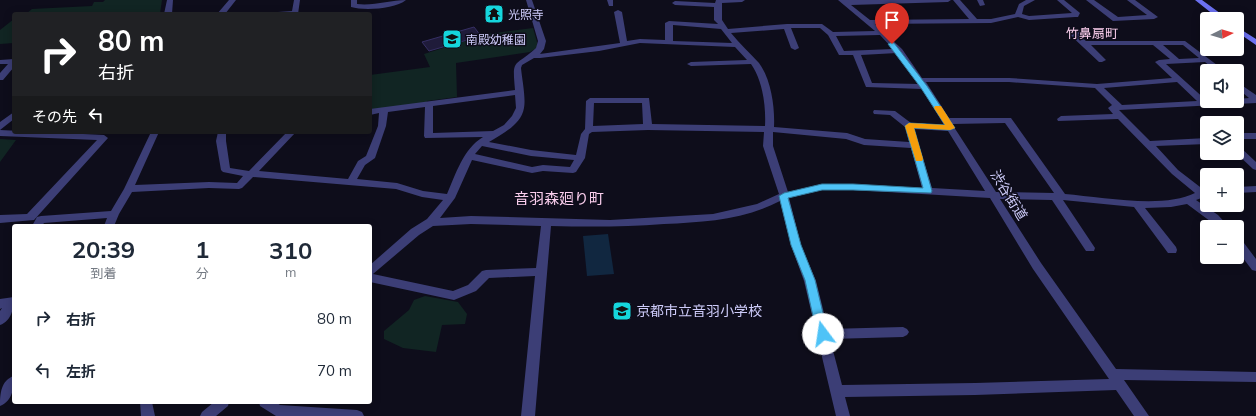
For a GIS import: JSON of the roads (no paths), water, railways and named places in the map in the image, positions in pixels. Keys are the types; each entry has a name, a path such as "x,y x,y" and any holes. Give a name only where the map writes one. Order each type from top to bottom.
{"main road":[{"path":"1198,0 1214,12"},
{"path":"1244,34 1256,43"}],"street":[{"path":"168,12 170,0"},
{"path":"223,12 234,0"},
{"path":"295,12 297,0"},
{"path":"354,0 353,6 358,7 384,6 403,0"},
{"path":"372,269 415,232 431,222 450,198 469,156 480,143 507,126 516,117 520,108 517,68 523,61 540,49 542,41 529,0"},
{"path":"675,3 742,0"},
{"path":"843,2 948,0"},
{"path":"956,0 974,20"},
{"path":"1018,15 1021,5 1032,0"},
{"path":"868,22 991,21 1018,15 1029,18 1075,15 1076,13 1060,0"},
{"path":"1089,0 1116,19 1154,17 1130,0"},
{"path":"719,2 718,20 761,73 770,112 768,146 780,179 796,245 810,280 843,416"},
{"name":"渋谷街道","path":"843,2 882,33 898,51 922,84 1040,270 1142,416"},
{"path":"618,12 624,43"},
{"path":"669,42 669,23 724,29 822,26 831,34 842,53 898,51"},
{"path":"787,26 795,48"},
{"path":"1079,32 1071,32 1102,60"},
{"path":"831,34 882,33"},
{"path":"533,55 540,56 599,49 624,43 651,41 728,46 737,45"},
{"path":"1154,42 1177,61"},
{"path":"1084,43 1185,43 1211,64"},
{"path":"856,53 869,85 1009,80 1097,86 1178,80"},
{"path":"1200,99 1159,62 1206,60"},
{"path":"0,62 12,62"},
{"path":"691,64 753,62"},
{"path":"0,78 12,64"},
{"path":"1097,86 1175,172 1200,190"},
{"path":"1244,90 1256,100"},
{"path":"372,112 520,92"},
{"path":"469,156 532,170 543,168 575,169 580,158 585,134 589,129 590,101 646,100 648,127"},
{"path":"1244,101 1256,100"},
{"path":"1060,119 1119,111 1200,103"},
{"path":"429,104 428,136 495,134"},
{"path":"351,182 361,163 370,158 382,126 384,110"},
{"path":"877,112 892,113 909,126 928,191"},
{"path":"0,126 12,117"},
{"path":"909,126 1008,120 1090,248"},
{"path":"589,129 648,127 769,129 847,136 864,142 915,146"},
{"path":"0,133 12,133"},
{"path":"0,219 30,217 104,138 73,134"},
{"path":"110,224 114,214 129,190 154,134"},
{"path":"222,134 221,141 226,170 252,174 397,186 422,194 450,198"},
{"path":"129,190 210,185 239,186 290,134"},
{"path":"1244,136 1256,136"},
{"path":"1148,144 1200,141"},
{"path":"480,143 531,153 580,158"},
{"path":"1244,156 1256,167"},
{"path":"431,222 471,220 610,224 713,218 760,207 784,196 822,187 853,187 992,195 1058,197 1137,204 1171,204 1189,200 1200,195"},
{"path":"1244,190 1256,189"},
{"path":"1189,200 1216,220"},
{"path":"1137,204 1172,250"},
{"path":"38,224 41,220 114,214"},
{"path":"528,416 546,222"},
{"path":"1244,251 1256,267"},
{"path":"372,278 454,296 472,288 486,274 541,272"},
{"path":"0,304 12,301"},
{"path":"0,320 12,304"},
{"path":"823,334 903,332"},
{"path":"837,392 975,389 1116,379 1256,377"},
{"path":"0,400 12,384"},
{"path":"146,404 148,416"},
{"path":"207,416 221,404"},
{"path":"268,404 278,411 357,416"}],"water":[{"path":"608,234 614,274 587,276 583,236"}],"place":[{"name":"光照寺","path":"494,14"},
{"name":"南殿幼稚園","path":"452,39"},
{"name":"京都市立音羽小学校","path":"622,311"}],"district":[{"name":"竹鼻扇町","path":"1092,33"},
{"name":"音羽森廻り町","path":"559,198"}]}
